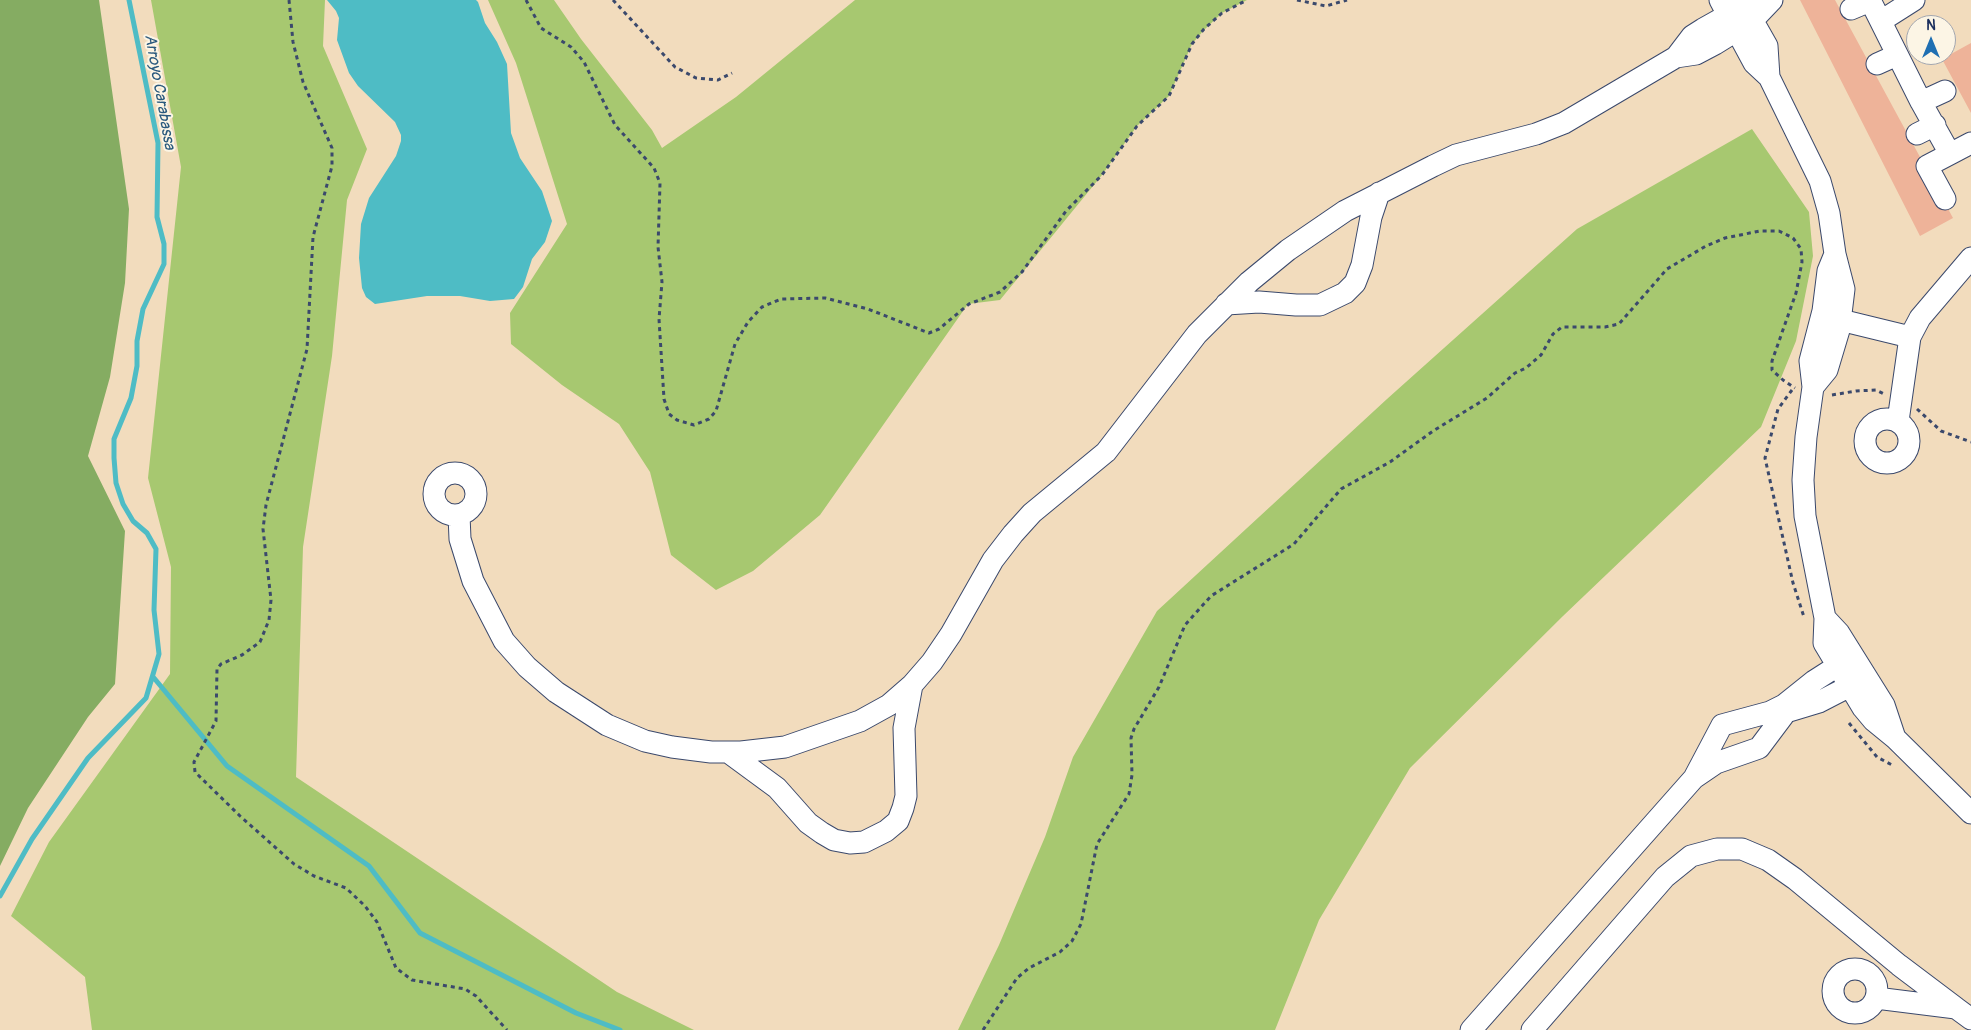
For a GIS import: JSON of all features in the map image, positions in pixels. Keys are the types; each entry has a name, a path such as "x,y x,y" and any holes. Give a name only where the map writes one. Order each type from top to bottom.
{"street":[{"path":"1851,9 1870,0 1921,102 1926,130 1950,154"},
{"path":"1881,21 1914,0"},
{"path":"459,514 460,539 473,581 504,640 556,692 607,725 645,741 672,747 728,752 785,747 860,721 889,705 932,662 951,634 993,560 1013,534 1032,513 1106,452 1196,334 1226,304 1288,250 1345,211 1456,155 1536,134 1564,123 1676,57 1692,36 1737,12 1769,2"},
{"path":"1737,12 1767,46 1769,77 1820,181 1829,213 1835,254 1844,289 1831,318 1827,370 1813,391 1803,480 1805,516 1825,618 1824,642 1845,661 1858,681 1884,705 1895,738 1971,813"},
{"path":"1877,64 1897,55"},
{"path":"1921,102 1945,91"},
{"path":"1945,199 1927,166 1971,143"},
{"path":"1226,304 1259,302 1296,305 1320,304 1345,293 1355,283 1362,264 1371,217 1379,193"},
{"path":"1898,421 1899,400 1910,337 1920,318 1971,258"},
{"path":"1831,318 1910,337"},
{"path":"1471,1030 1694,778 1722,725 1770,712 1784,705 1845,661"},
{"path":"1694,778 1716,763 1759,748 1786,712 1819,702 1858,681"},
{"path":"728,752 777,788 808,823 822,833 834,840 850,843 864,842 898,821 904,808 906,796 904,728 912,684"},
{"path":"1532,1030 1665,877 1691,856 1717,849 1742,849 1768,860 1795,879 1899,965 1964,1013"},
{"path":"1876,998 1964,1013"}],"path":[{"path":"289,0 293,42 303,82 332,148 332,166 313,237 307,349 266,505 263,529 271,600 269,620 260,642 242,655 221,664 217,669 216,721 210,729 203,748 194,762 195,772 294,864 314,876 346,888 365,906 377,922 396,968 412,980 465,989 476,996 507,1030"},
{"path":"526,0 541,28 571,47 584,62 615,125 654,168 660,183 658,247 662,282 659,319 664,399 669,414 677,420 694,425 709,419 716,411 735,344 748,322 762,306 781,299 825,298 868,309 928,333 938,329 968,304 1000,292 1022,272 1066,211 1102,175 1138,126 1169,96 1192,44 1222,13 1247,0"},
{"path":"613,0 675,67 696,78 718,80 732,73"},
{"path":"1297,0 1326,6 1347,0"},
{"path":"983,1030 1017,978 1029,968 1060,952 1072,941 1081,924 1097,844 1129,794 1132,775 1131,738 1134,729 1159,687 1185,625 1211,596 1294,544 1341,489 1390,462 1433,431 1487,398 1503,383 1541,355 1553,334 1562,327 1605,327 1619,324 1672,266 1706,246 1725,238 1760,231 1779,231 1793,238 1801,249 1802,262 1796,293 1780,333 1772,361 1772,370 1783,380 1813,391 1822,397 1856,390 1876,390 1921,412 1941,431 1971,442"}],"green space":[{"path":"0,0 99,0 129,209 125,283 110,377 88,456 125,531 115,684 88,717 28,808 0,866"},
{"path":"151,0 325,0 323,46 367,149 347,200 332,356 303,547 296,777 617,992 694,1030 92,1030 85,977 11,916 49,842 170,674 171,567 148,478 181,167"},
{"path":"488,0 554,0 581,39 652,130 662,148 736,97 855,0 1247,0 1222,13 1192,44 1169,96 1137,126 1102,175 1000,300 968,304 820,515 753,571 716,590 671,555 650,472 619,424 562,385 511,344 510,313 567,224 516,63"},
{"path":"1752,129 1809,212 1813,256 1796,341 1761,427 1563,616 1410,768 1319,920 1275,1030 958,1030 999,945 1045,837 1073,757 1157,611 1387,399 1577,229"}],"water":[{"path":"327,0 476,0 478,2 485,23 497,42 507,64 511,133 520,158 542,191 552,221 545,242 532,259 523,287 514,299 490,301 460,296 427,296 375,304 366,297 362,288 359,258 361,224 369,198 396,156 401,135 395,122 358,86 349,73 337,40 339,18"}],"building":[{"path":"1800,0 1835,0 1953,218 1920,236"},
{"path":"1971,43 1971,113 1945,65 1956,65 1956,51"}],"waterway":[{"name":"Arroyo Carabassa","path":"0,896 32,839 88,758 146,698 159,654 154,610 156,549 147,533 133,521 123,504 116,483 114,458 114,439 131,398 137,366 137,341 143,309 164,264 164,244 157,217 158,143 129,0"},
{"path":"154,678 227,766 369,866 420,933 576,1013 620,1030"}]}
